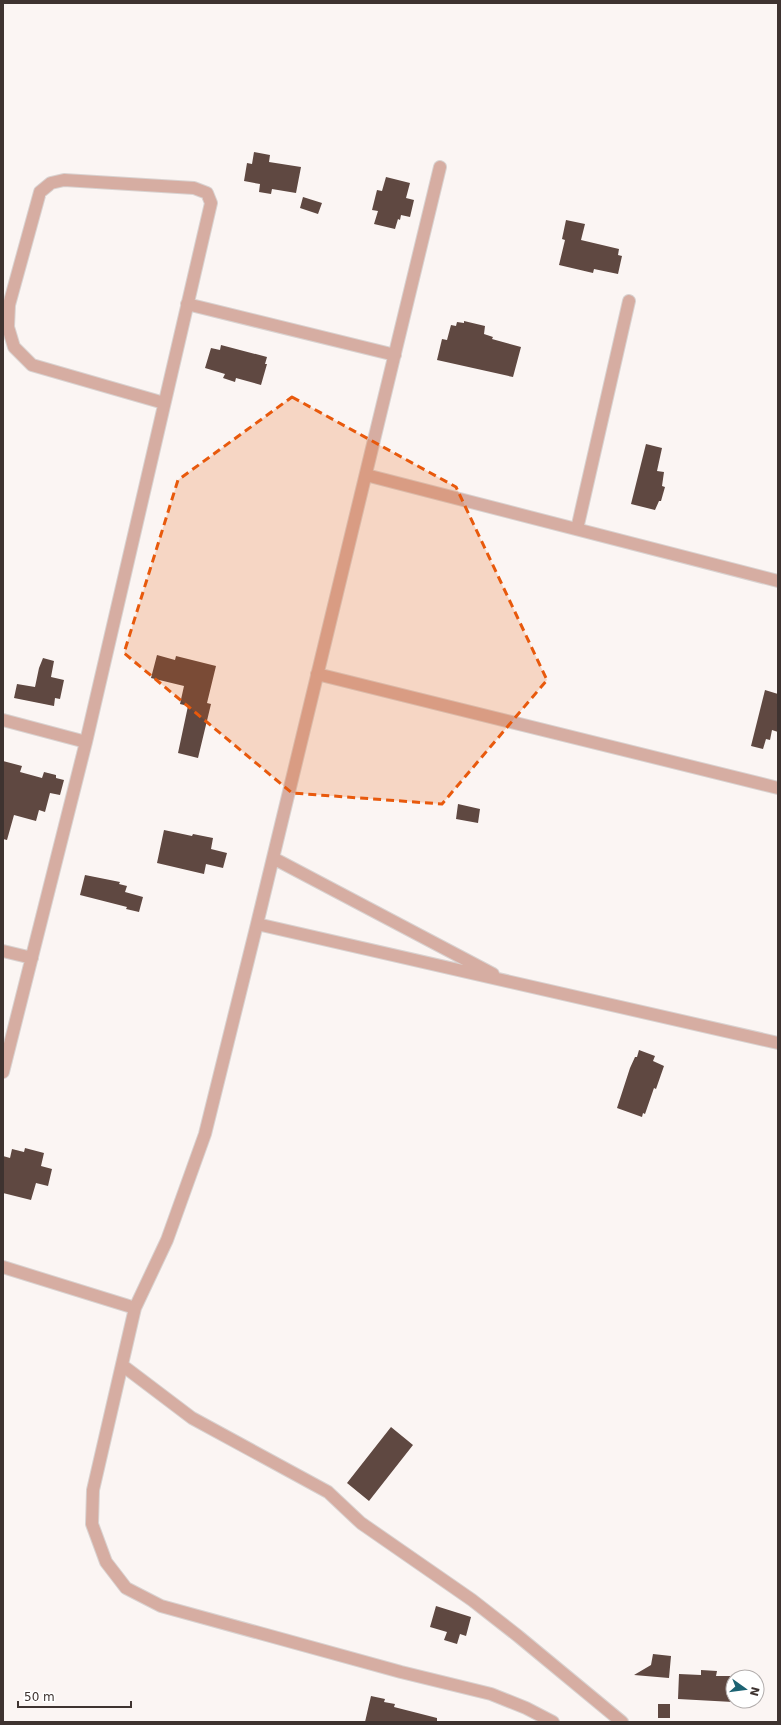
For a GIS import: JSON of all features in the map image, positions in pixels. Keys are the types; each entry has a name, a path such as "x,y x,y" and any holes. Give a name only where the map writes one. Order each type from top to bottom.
{"street":[{"path":"440,167 205,1134 167,1240 136,1308 93,1490 92,1524 106,1562 126,1588 161,1606 401,1672 491,1694 526,1708 554,1722"},
{"path":"3,1072 86,742 211,203 207,193 194,188 64,180 51,183 40,192 9,305 8,327 14,347 32,365 164,403"},
{"path":"577,530 629,300"},
{"path":"187,304 395,355"},
{"path":"366,475 778,581"},
{"path":"317,674 778,788"},
{"path":"3,720 86,742"},
{"path":"273,858 508,982"},
{"path":"257,924 778,1043"},
{"path":"3,951 32,958"},
{"path":"3,1267 136,1308"},
{"path":"122,1365 192,1418 328,1492 361,1523 472,1600 622,1722"}],"highlighted area":[{"path":"292,397 456,487 547,680 442,804 292,793 124,653 178,480"}],"building":[{"path":"254,152 270,155 269,162 301,167 296,193 272,189 271,194 259,192 260,184 244,181 247,163 252,164"},
{"path":"386,177 410,183 406,198 414,200 410,217 401,215 395,229 374,224 378,211 372,210 377,190 382,191"},
{"path":"303,197 322,203 318,214 300,208"},
{"path":"566,220 585,224 581,240 619,249 618,255 622,256 618,274 594,269 593,273 559,265 565,240 562,239"},
{"path":"464,321 485,326 484,334 493,337 492,339 521,347 513,377 437,360 442,339 447,340 451,325 456,326 457,322 464,323"},
{"path":"221,345 267,357 265,364 267,364 261,385 236,378 235,382 223,378 225,374 205,368 211,348 220,350"},
{"path":"646,444 662,448 657,471 664,472 662,486 665,487 661,501 659,501 655,510 631,504"},
{"path":"157,655 175,660 176,656 216,666 207,703 211,704 198,758 178,753 188,706 180,704 184,686 151,678"},
{"path":"43,658 54,661 51,677 64,680 60,699 55,698 54,706 14,698 17,684 35,687"},
{"path":"765,690 778,694 778,732 772,730 770,740 766,739 763,749 751,746"},
{"path":"3,761 22,766 20,772 42,778 44,772 56,775 56,778 64,780 60,795 50,793 45,812 39,810 36,821 14,815 7,840 3,839"},
{"path":"458,804 480,809 478,823 456,819"},
{"path":"164,830 192,836 193,834 213,838 211,849 227,853 223,868 206,864 204,874 157,863"},
{"path":"85,875 120,882 119,884 127,886 125,892 143,897 139,912 126,909 127,907 80,895"},
{"path":"639,1050 655,1056 653,1061 664,1066 656,1089 654,1088 645,1114 643,1113 642,1117 617,1108 630,1068 635,1057 637,1057"},
{"path":"25,1148 44,1153 41,1166 52,1169 48,1186 36,1183 31,1200 3,1193 3,1156 10,1158 12,1149 24,1152"},
{"path":"391,1427 413,1445 369,1501 347,1483"},
{"path":"436,1606 471,1617 466,1636 460,1634 457,1644 444,1640 447,1632 430,1627"},
{"path":"653,1654 671,1656 669,1678 634,1675 651,1665"},
{"path":"701,1670 717,1671 716,1676 725,1676 725,1702 678,1699 679,1674 701,1675"},
{"path":"371,1696 385,1699 384,1702 395,1704 394,1707 437,1718 437,1722 365,1722"},
{"path":"658,1704 670,1704 670,1718 658,1718"}]}
